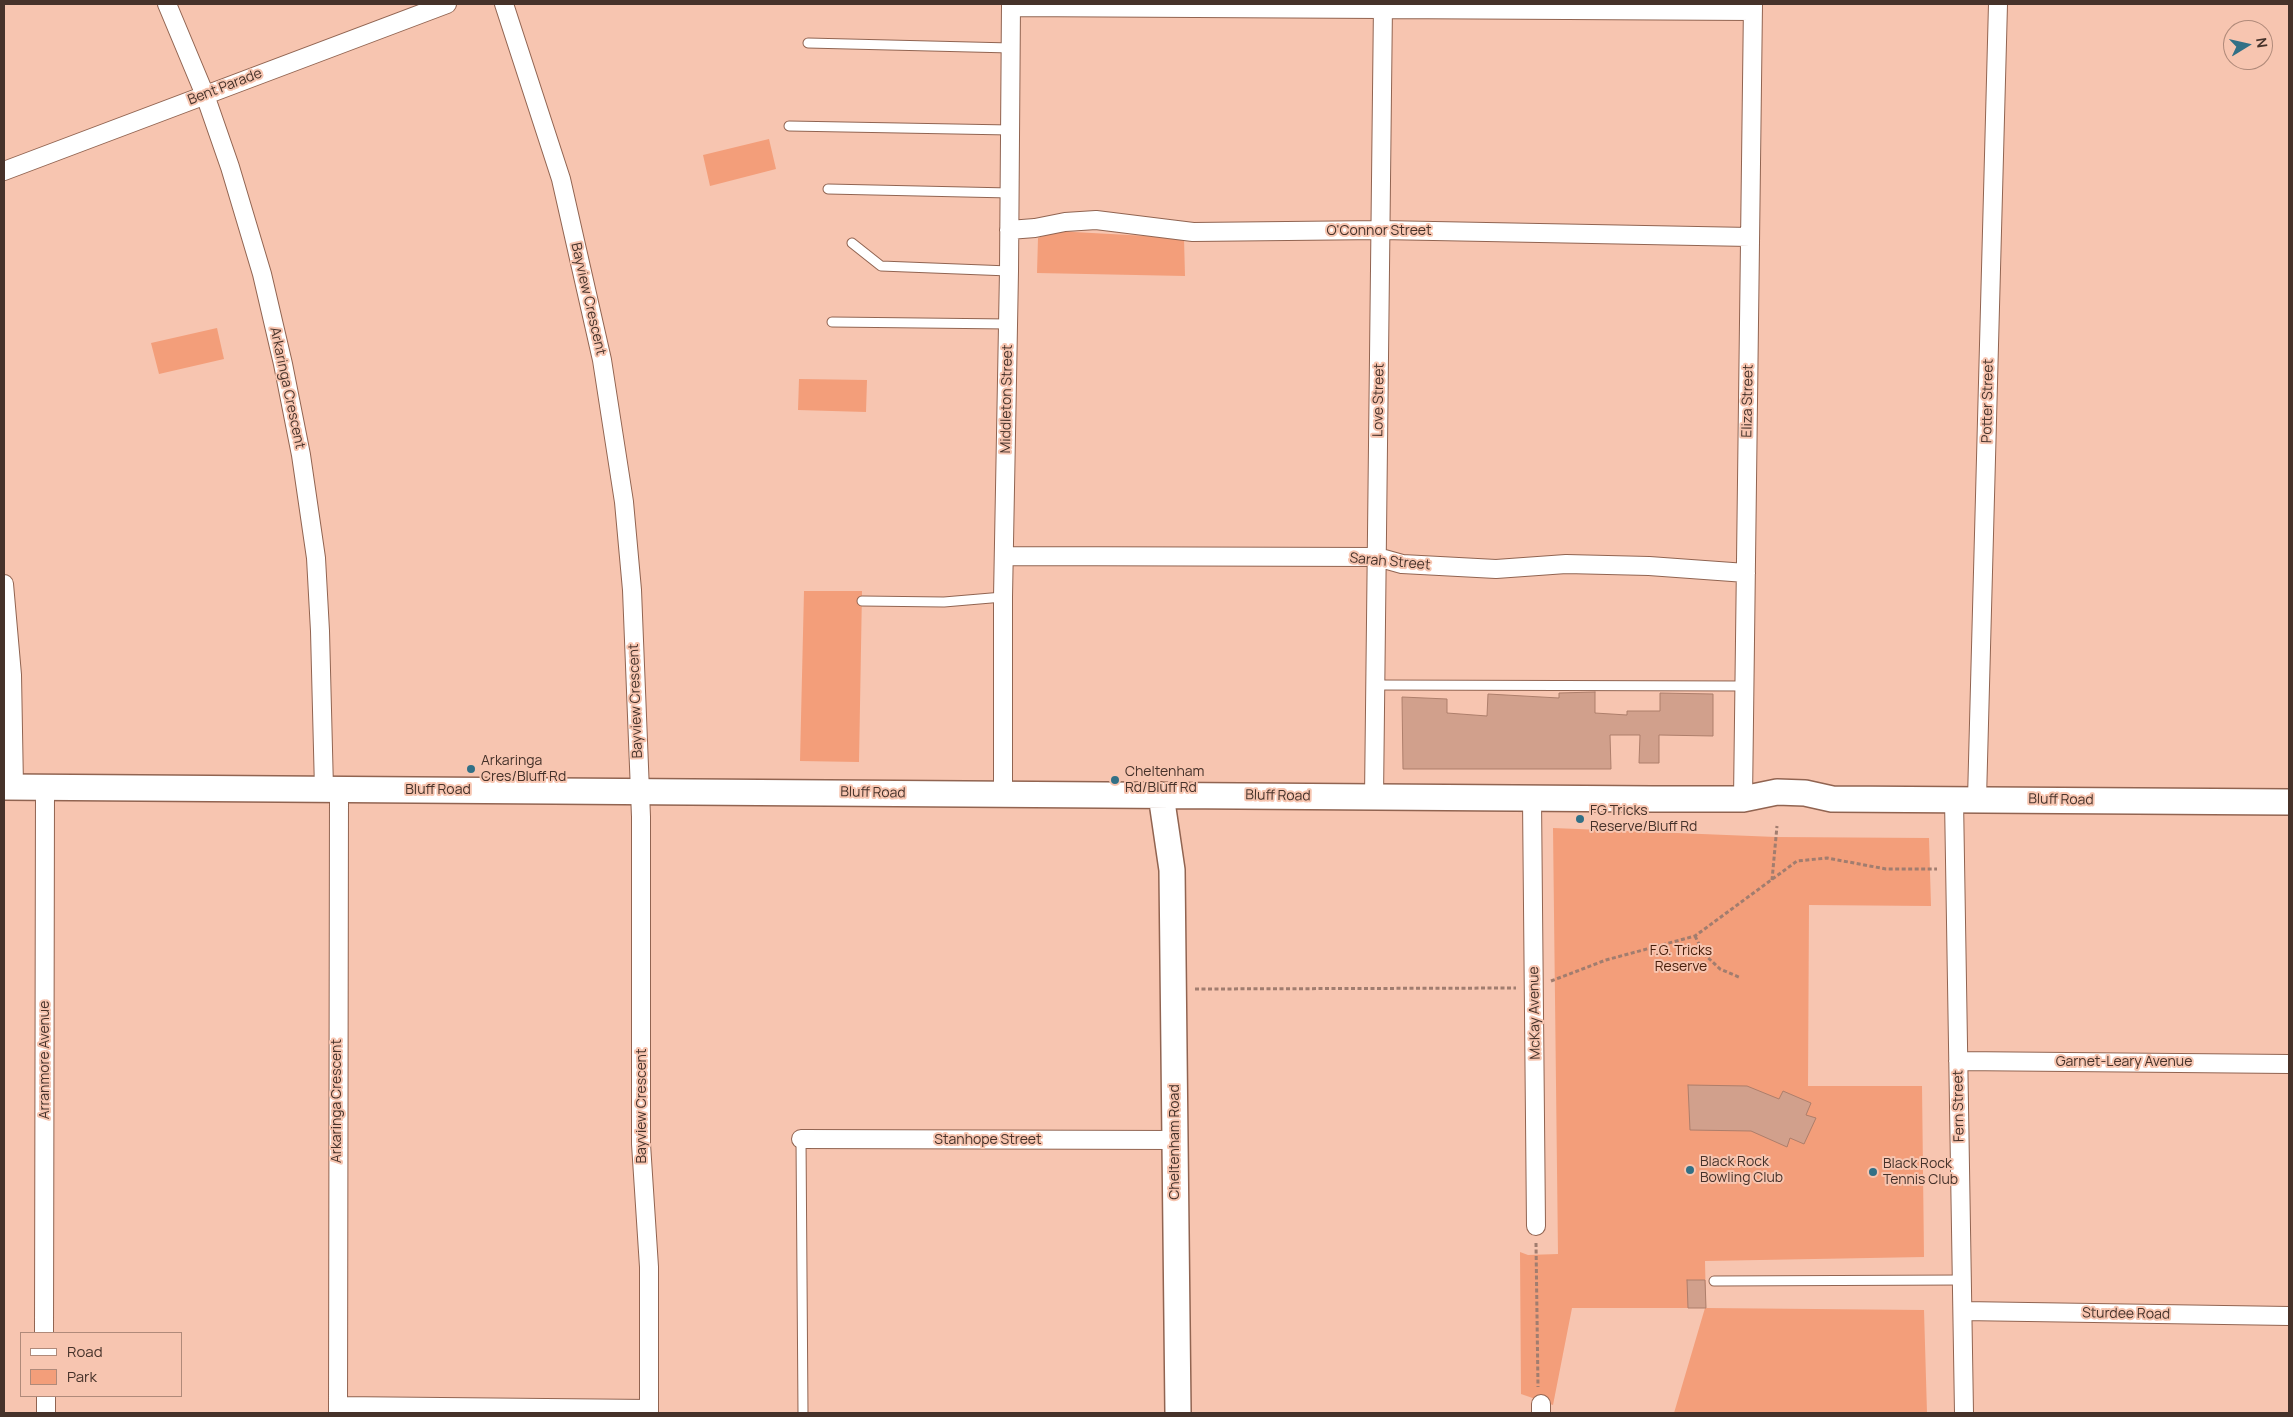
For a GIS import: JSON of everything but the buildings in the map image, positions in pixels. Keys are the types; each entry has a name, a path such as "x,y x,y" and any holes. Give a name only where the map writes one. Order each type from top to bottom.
{"main road":[{"name":"Bluff Road","path":"9,787 1742,799 1777,807 1806,808 1832,799 2289,802"},
{"name":"Cheltenham Road","path":"1172,795 1178,1413"}],"street":[{"name":"Arkaringa Crescent","path":"167,4 206,95 262,274 283,364 301,455 316,558 332,789 338,1409"},
{"name":"Bent Parade","path":"4,171 447,4"},
{"name":"Bayview Crescent","path":"504,4 561,179 602,360 624,502 632,590 640,791 641,1144 649,1267 649,1411"},
{"name":"Potter Street","path":"1966,799 1998,4"},
{"path":"1011,5 1753,8"},
{"name":"Middleton Street","path":"1003,794 1003,597 1010,271 1011,5"},
{"name":"Love Street","path":"1374,797 1383,7"},
{"name":"Eliza Street","path":"1742,799 1753,8"},
{"name":"O'Connor Street","path":"1009,230 1035,228 1065,222 1096,220 1192,232 1381,230 1750,237"},
{"name":"Sarah Street","path":"1004,556 1377,558 1402,564 1496,570 1566,564 1649,566 1746,573"},
{"path":"4,584 12,675 9,787"},
{"name":"Arranmore Avenue","path":"44,1332 45,787"},
{"name":"McKay Avenue","path":"1532,799 1536,1226"},
{"name":"Fern Street","path":"1964,1413 1955,869 1966,799"},
{"name":"Garnet-Leary Avenue","path":"1958,1061 2289,1064"},
{"name":"Stanhope Street","path":"801,1139 1175,1140"},
{"name":"Sturdee Road","path":"1963,1312 2289,1316"},
{"path":"46,1397 46,1413"},
{"path":"338,1409 649,1411"}],"lane":[{"path":"808,43 1011,48"},
{"path":"789,126 1010,130"},
{"path":"828,189 1010,192"},
{"path":"852,243 881,266 1010,271"},
{"path":"832,322 1009,324"},
{"path":"862,601 944,602 1003,597"},
{"path":"1375,685 1744,686"},
{"path":"801,1139 803,1413"},
{"path":"1714,1281 1962,1280"}],"path":[{"path":"1772,881 1777,826"},
{"path":"1174,989 1535,988 1606,960 1695,936 1797,861 1827,858 1886,870 1955,869"},
{"path":"1695,936 1704,954 1720,969 1742,978"},
{"path":"1536,1226 1538,1404"}],"green space":[{"path":"769,139 776,169 710,186 703,155"},
{"path":"1055,231 1184,238 1185,276 1037,273 1038,238"},
{"path":"217,328 224,359 159,374 151,343"},
{"path":"799,379 867,380 866,412 798,410"},
{"path":"804,591 862,591 859,762 800,761"},
{"name":"F.G. Tricks Reserve","path":"1553,828 1776,837 1929,838 1931,906 1809,905 1808,1086 1922,1086 1924,1257 1705,1261 1706,1308 1924,1310 1927,1413 1674,1413 1705,1308 1572,1308 1553,1405 1521,1394 1520,1252 1528,1255 1558,1254"}],"place":[{"name":"Arkaringa Cres/Bluff Rd","path":"471,769"},
{"name":"Cheltenham Rd/Bluff Rd","path":"1115,780"},
{"name":"FG Tricks Reserve/Bluff Rd","path":"1580,819"},
{"name":"Black Rock Bowling Club","path":"1690,1170"},
{"name":"Black Rock Tennis Club","path":"1873,1172"}]}
